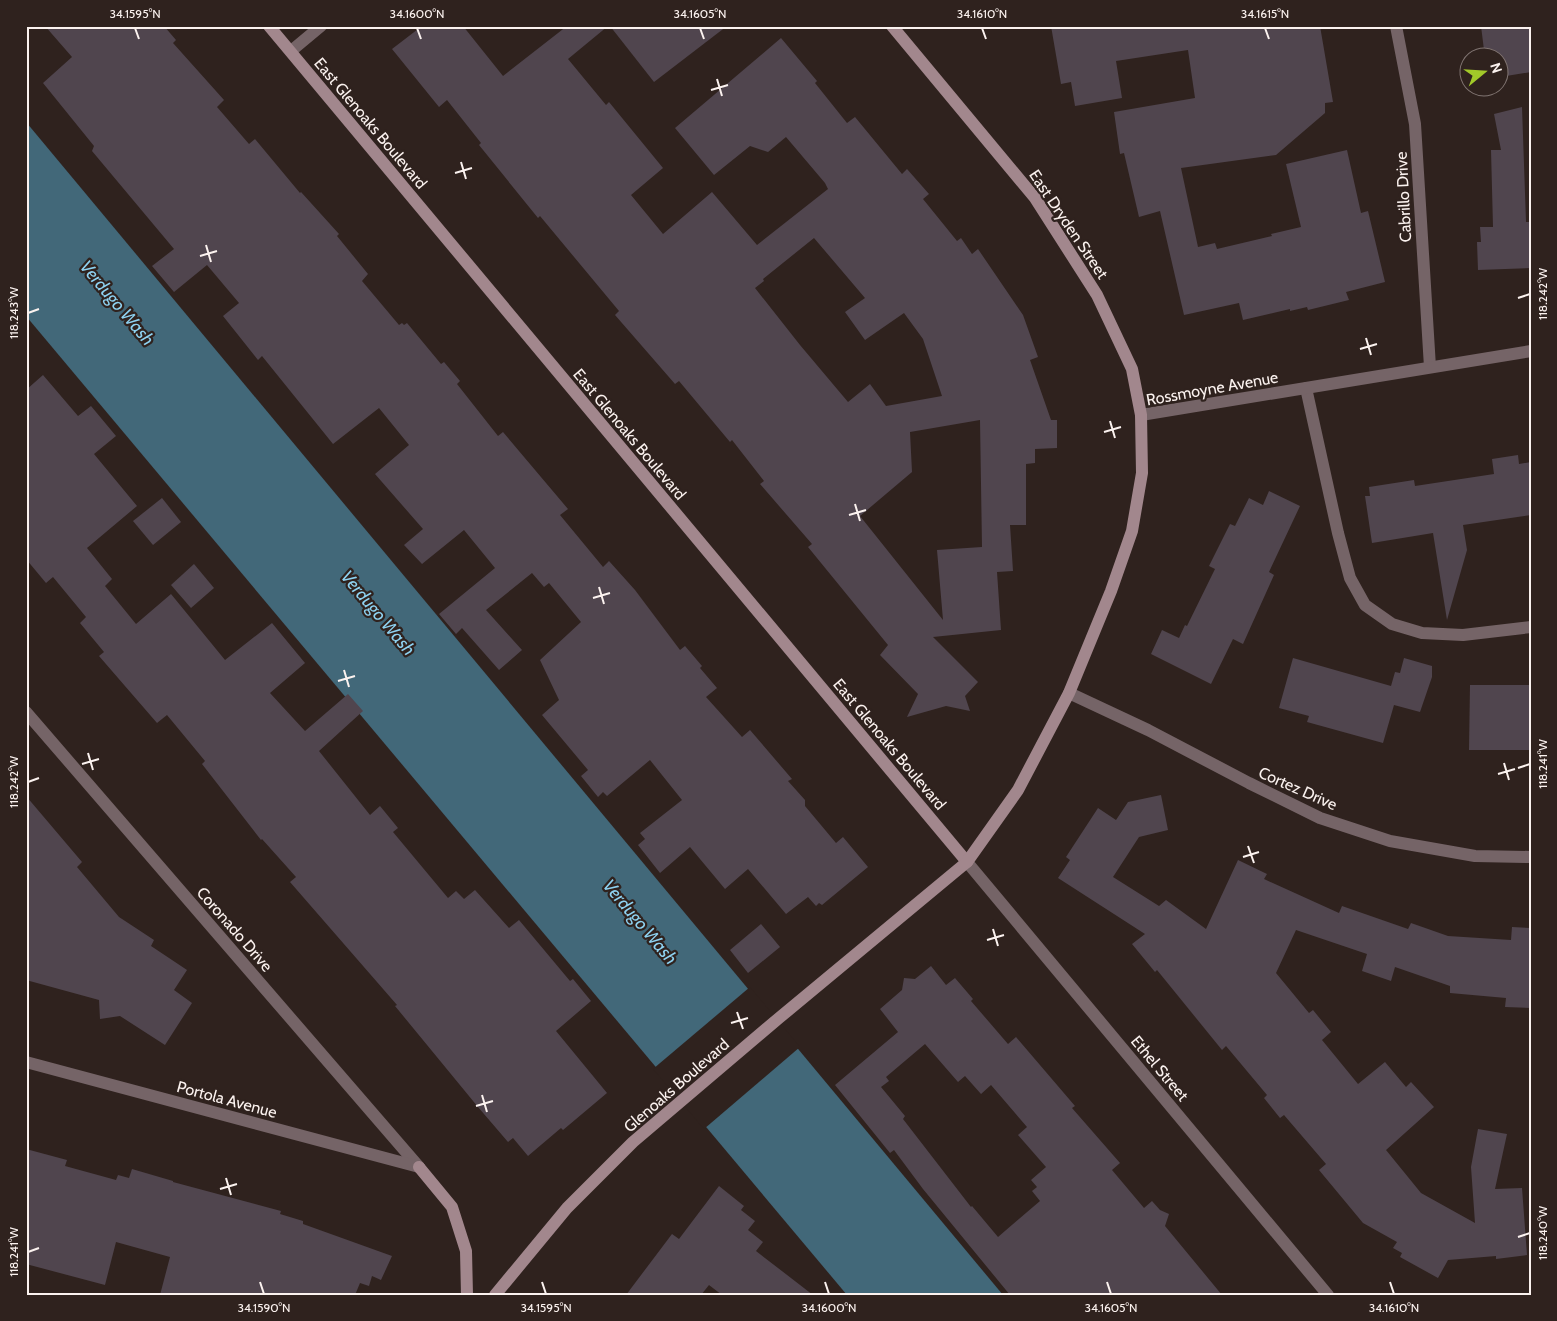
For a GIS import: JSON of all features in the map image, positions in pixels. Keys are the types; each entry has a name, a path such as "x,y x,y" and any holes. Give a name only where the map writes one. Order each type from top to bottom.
{"street":[{"name":"East Glenoaks Boulevard","path":"269,26 967,862"},
{"path":"290,51 321,26"},
{"name":"East Dryden Street","path":"892,26 1035,198 1046,214 1097,295 1132,369 1141,415"},
{"name":"Cabrillo Drive","path":"1396,26 1415,124 1430,367"},
{"name":"Rossmoyne Avenue","path":"967,862 1018,790 1069,693 1111,591 1132,531 1142,473 1141,415 1531,351"},
{"path":"1306,388 1350,578 1365,605 1392,624 1422,632 1463,635 1531,628"},
{"name":"Cortez Drive","path":"1069,693 1148,730 1320,818 1390,841 1475,856 1531,857"},
{"name":"Coronado Drive","path":"26,712 419,1167"},
{"name":"Glenoaks Boulevard","path":"495,1295 567,1208 633,1142 967,862"},
{"name":"Ethel Street","path":"967,862 1328,1295"},
{"name":"Portola Avenue","path":"26,1062 419,1167"},
{"path":"419,1167 452,1207 466,1251 467,1295"}],"water":[{"name":"Verdugo Wash","path":"26,122 1003,1295 847,1295 26,316"}],"pier":[{"path":"750,987 800,1047 704,1129 653,1069"}],"building":[{"path":"45,26 164,26 176,40 173,43 224,100 217,107 249,144 255,139 300,193 339,234 337,236 368,274 362,281 399,325 407,323 441,364 444,362 460,381 457,384 498,436 503,432 568,509 560,515 603,567 609,561 635,590 680,650 685,646 702,666 700,668 717,688 706,697 742,737 750,730 792,779 788,781 805,800 805,806 836,843 843,837 868,867 822,905 819,903 816,906 808,897 786,914 748,869 725,889 690,847 660,873 638,845 645,839 640,833 682,800 650,760 607,796 603,792 598,797 581,776 588,770 542,715 559,700 540,660 581,622 549,583 544,587 532,573 486,610 522,650 499,670 462,628 456,634 439,614 495,568 464,530 422,564 404,545 423,529 375,474 409,445 379,408 333,444 262,356 258,360 223,316 239,303 207,265 174,292 152,266 174,249 92,151 94,146 43,83 72,57"},
{"path":"422,26 463,26 503,76 567,26 608,26 568,59 606,105 609,102 663,168 631,195 663,234 712,192 757,245 828,189 825,183 786,137 768,152 750,146 714,175 675,128 781,38 817,81 815,83 847,123 855,117 902,174 907,169 929,194 923,199 957,241 961,238 972,254 978,249 1023,315 1038,357 1030,360 1051,420 1057,420 1057,448 1035,449 1035,463 1026,464 1026,525 1010,525 1013,571 997,572 1001,630 933,637 978,682 965,696 970,711 946,706 907,717 918,694 880,655 888,645 808,547 812,544 760,484 764,481 732,440 730,442 679,381 675,384 615,315 619,311 540,216 538,218 479,145 481,143 447,100 439,107 392,49","holes":["814,238 865,298 845,312 865,340 904,313 923,339 942,396 886,406 870,384 848,402 800,345 755,288 764,281 763,279","980,420 982,547 937,550 943,620 860,516 912,472 910,432"]},
{"path":"610,26 727,26 654,82"},
{"path":"1051,26 1320,26 1333,102 1325,103 1325,113 1276,155 1181,168 1198,247 1215,243 1217,249 1301,227 1286,164 1347,150 1361,213 1368,211 1385,282 1346,292 1349,300 1308,310 1307,307 1290,311 1290,309 1243,320 1239,303 1184,315 1160,211 1139,217 1124,153 1120,154 1114,112 1195,98 1188,50 1116,61 1122,98 1075,106 1071,82 1061,84"},
{"path":"1481,26 1531,26 1531,72 1510,75 1510,48 1484,48"},
{"path":"1522,107 1526,222 1531,222 1531,268 1478,270 1477,242 1481,242 1480,227 1493,227 1491,150 1501,150 1494,114"},
{"path":"43,375 78,416 91,406 116,436 94,454 137,506 87,548 112,579 105,586 136,624 171,594 225,660 272,623 305,663 270,693 305,731 348,694 363,711 319,751 370,815 380,806 398,828 393,832 448,898 456,891 464,899 475,890 509,928 519,920 570,981 573,979 591,1001 556,1031 607,1093 528,1156 513,1138 508,1142 395,1006 397,1005 290,882 296,877 261,840 202,764 205,761 167,715 157,723 99,656 104,652 80,623 86,617 53,577 46,583 26,559 26,390"},
{"path":"1518,455 1519,464 1531,462 1531,515 1463,525 1467,550 1447,620 1433,533 1372,543 1365,496 1370,496 1369,487 1414,480 1415,486 1494,474 1492,459"},
{"path":"1269,491 1300,506 1269,572 1274,575 1243,644 1233,639 1211,684 1151,654 1162,630 1179,638 1185,625 1187,626 1215,569 1209,566 1230,524 1235,526 1249,498 1263,505"},
{"path":"162,498 181,522 153,545 133,521"},
{"path":"194,564 214,588 191,608 171,585"},
{"path":"1293,658 1391,686 1395,672 1400,673 1404,658 1432,666 1432,677 1420,712 1394,705 1383,743 1307,722 1309,716 1279,708"},
{"path":"1470,685 1531,685 1531,750 1469,750"},
{"path":"1161,795 1168,830 1139,837 1113,877 1159,906 1166,900 1206,929 1238,860 1267,874 1264,879 1339,913 1342,906 1408,929 1411,923 1448,936 1511,940 1512,927 1531,928 1531,1008 1505,1007 1506,998 1450,993 1450,986 1395,967 1391,981 1362,971 1367,954 1296,930 1276,973 1309,1013 1313,1010 1331,1032 1322,1040 1358,1084 1385,1062 1406,1087 1411,1082 1434,1107 1386,1150 1421,1193 1475,1223 1471,1167 1478,1129 1507,1134 1495,1189 1522,1188 1527,1255 1496,1259 1496,1256 1448,1260 1438,1278 1400,1257 1402,1253 1393,1248 1397,1242 1363,1223 1319,1170 1326,1164 1284,1115 1280,1118 1264,1098 1267,1095 1226,1046 1222,1050 1157,970 1155,972 1132,944 1145,934 1058,878 1070,860 1066,857 1098,808 1116,820 1128,802"},
{"path":"26,796 82,862 77,867 119,917 154,940 151,946 187,970 174,990 192,1003 165,1045 120,1016 100,1019 99,1000 26,980"},
{"path":"761,924 780,947 748,973 730,950"},
{"path":"931,966 946,985 955,978 973,999 971,1001 1008,1044 1016,1037 1075,1106 1072,1108 1120,1163 1112,1170 1144,1208 1152,1201 1160,1210 1169,1214 1165,1226 1222,1295 1010,1295 923,1189 894,1150 890,1153 835,1085 898,1032 880,1009 902,990 904,978 915,979","holes":["925,1044 958,1082 965,1076 981,1094 991,1085 1027,1127 1018,1135 1046,1167 1031,1180 1037,1187 1032,1191 1040,1201 998,1237 971,1207 903,1119 905,1116 881,1087 889,1081 886,1077"]},
{"path":"26,1149 67,1160 65,1166 116,1180 118,1175 129,1178 132,1169 281,1211 280,1214 303,1221 303,1224 392,1256 381,1280 372,1276 369,1286 360,1283 355,1295 160,1295 170,1257 116,1242 105,1285 26,1264"},
{"path":"719,1186 744,1206 741,1210 755,1221 748,1230 763,1242 756,1251 813,1295 722,1295 709,1285 701,1295 626,1295 672,1234 679,1239"}]}
